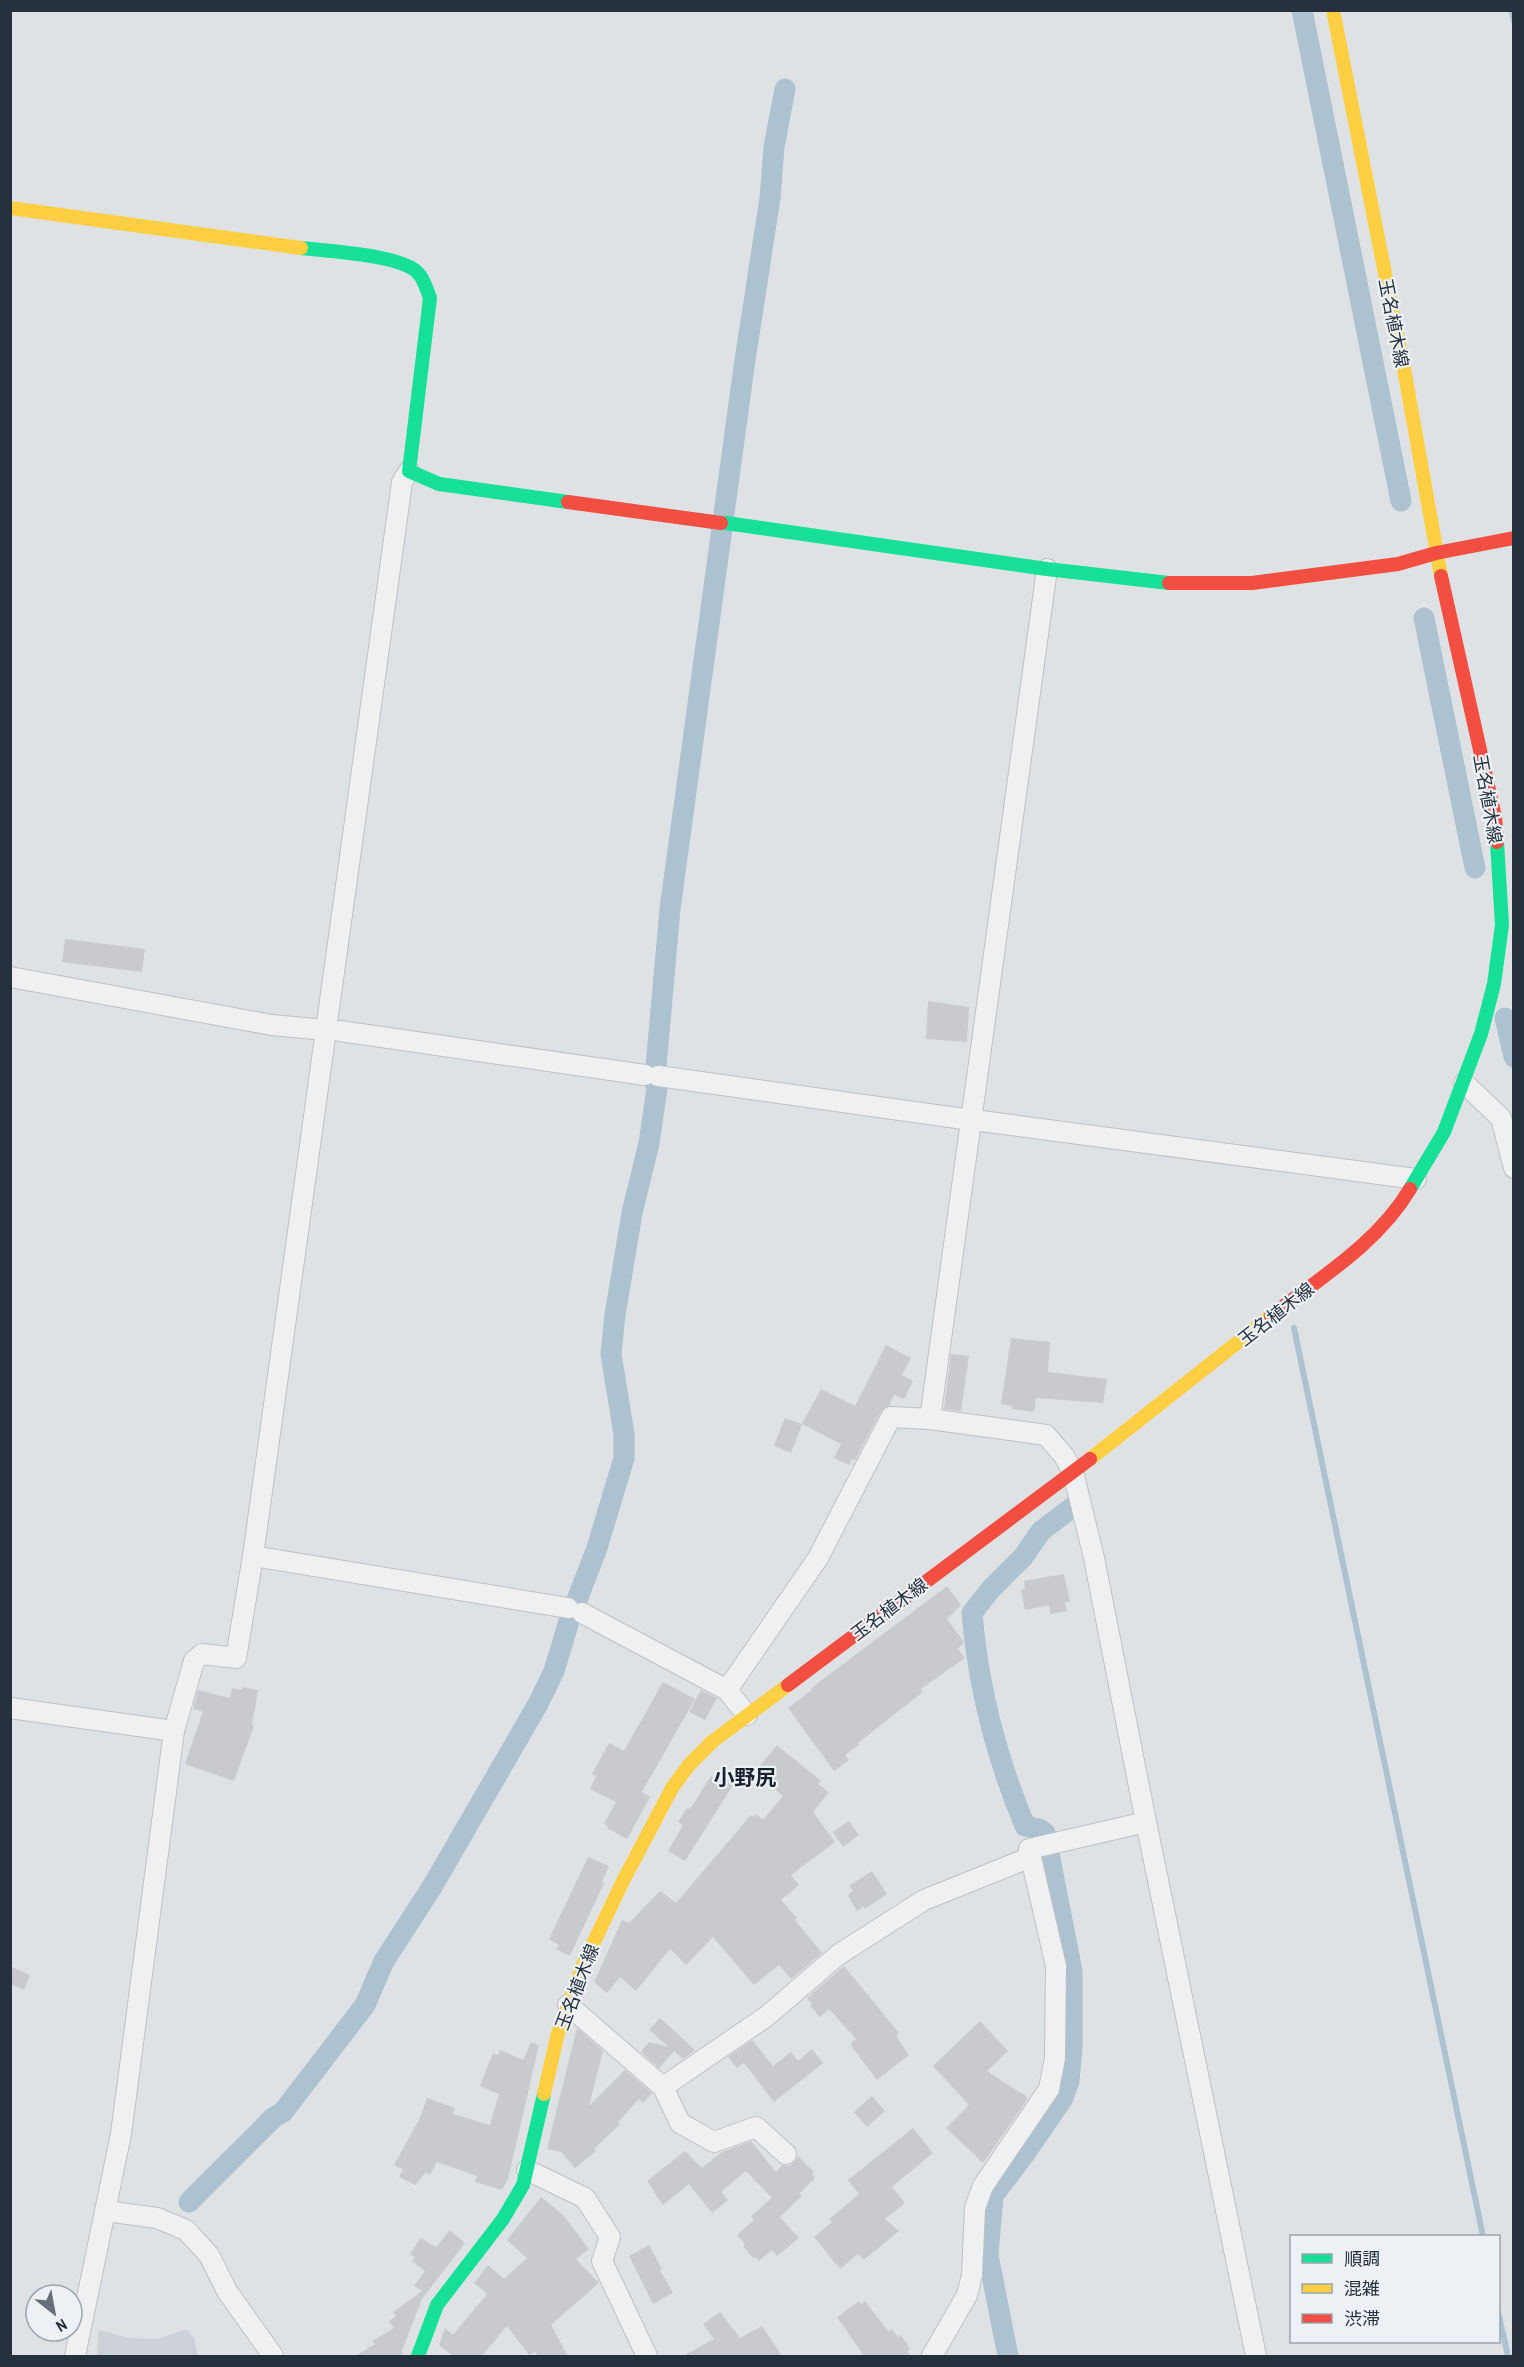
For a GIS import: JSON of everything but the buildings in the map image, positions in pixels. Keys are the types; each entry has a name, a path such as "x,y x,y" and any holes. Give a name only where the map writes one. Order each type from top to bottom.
{"main road":[{"name":"玉名植木線","path":"418,2356 437,2305 503,2219 523,2185 558,2033 583,1965 622,1883 672,1788 689,1765 713,1741 1073,1472 1357,1249 1396,1212 1444,1132 1464,1083 1481,1034 1494,984 1502,925 1495,817 1436,554 1406,380 1333,10"},
{"path":"10,208 391,260 410,266 420,274 430,298 409,471 439,484 1047,569 1177,584 1252,583 1398,564 1514,538"}],"street":[{"path":"75,2356 121,2134 174,1731 194,1661 202,1654 236,1658 402,482 409,471"},
{"path":"930,1419 1047,569"},
{"path":"10,977 272,1025 315,1029"},
{"path":"340,1031 1416,1179"},
{"path":"1464,1083 1502,1118 1514,1168"},
{"path":"727,1690 818,1558 891,1417 930,1419 1046,1435 1073,1472 1094,1558 1256,2356"},
{"path":"252,1556 575,1610 727,1690 747,1715"},
{"path":"10,1708 174,1731"},
{"path":"932,2356 967,2295 972,2275 975,2208 983,2186 1049,2089 1055,2058 1056,1966 1029,1849 1146,1822"},
{"path":"663,2087 767,2016 838,1955 924,1900 1031,1857"},
{"path":"568,2005 663,2087 680,2123 714,2142 756,2127 786,2154"},
{"path":"527,2170 585,2198 598,2218 610,2237 602,2261 647,2356"},
{"path":"105,2211 157,2218 186,2230 209,2255 226,2291 273,2356"}],"shaded area":[{"path":"186,2329 194,2338 198,2356 97,2356 99,2330 129,2338 157,2339"}],"waterway":[{"path":"1302,10 1401,501"},
{"path":"1511,10 1514,21"},
{"path":"189,2202 273,2118 283,2112 365,2005 384,1961 432,1887 538,1704 554,1671 570,1618 597,1548 624,1458 624,1434 611,1354 615,1315 632,1213 649,1143 657,1089 655,1078 670,909 744,367 770,198 774,147 785,89"},
{"path":"1424,618 1475,868"},
{"path":"1505,1018 1514,1057"},
{"path":"1294,1328 1483,2235"},
{"path":"1008,2356 988,2255 993,2196 1063,2098 1069,2081 1072,2048 1072,1971 1045,1833 1025,1826 990,1722 979,1668 972,1613 991,1589 1023,1557 1041,1531 1074,1506"},
{"path":"1500,2321 1508,2356"}],"traffic: fast":[{"path":"301,248 363,255 397,262 418,273 424,281 430,298 409,471 439,484 568,502"},
{"path":"726,523 1047,569 1169,583"},
{"path":"1410,1189 1444,1132 1481,1034 1494,984 1502,925 1497,842"},
{"path":"418,2356 437,2305 503,2219 523,2185 544,2094"}],"traffic: slow":[{"path":"1333,10 1406,380 1441,576"},
{"path":"10,208 301,248"},
{"path":"1090,1459 1271,1316"},
{"path":"544,2094 558,2033 583,1965 622,1883 672,1788 689,1765 713,1741 788,1685"}],"traffic: jam":[{"path":"568,502 721,523"},
{"path":"1169,583 1252,583 1398,564 1436,553 1514,538"},
{"path":"1441,576 1495,817 1497,842"},
{"path":"1271,1316 1365,1243 1382,1226 1410,1189"},
{"path":"788,1685 1090,1459"}],"district":[{"name":"小野尻","path":"745,1777"}]}
